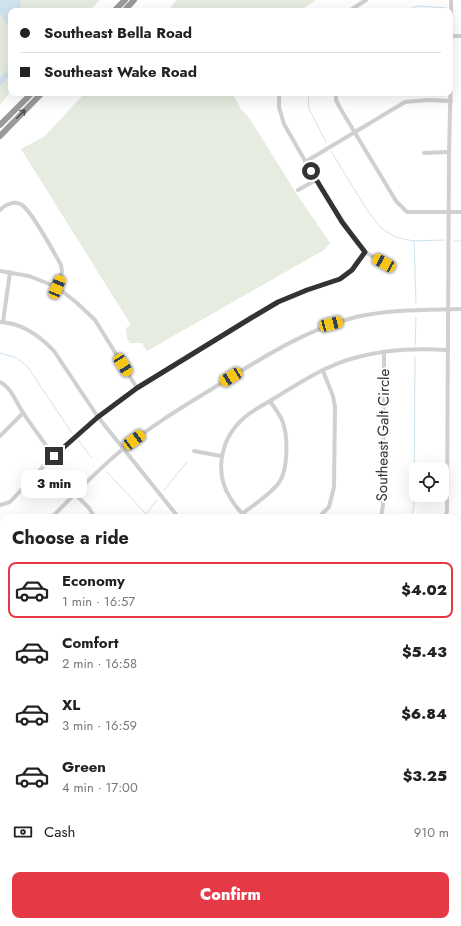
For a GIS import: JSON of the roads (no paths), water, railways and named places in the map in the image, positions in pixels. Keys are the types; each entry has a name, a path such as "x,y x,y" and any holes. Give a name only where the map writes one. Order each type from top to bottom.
{"highway":[{"path":"117,8 124,0"},
{"path":"127,8 134,0"},
{"path":"0,125 29,96"},
{"path":"0,136 39,96"}],"street":[{"path":"354,8 366,0"},
{"path":"279,96 279,107 284,124 342,222 365,252 384,263"},
{"path":"336,96 336,100 354,132 402,208 407,212 461,212"},
{"path":"446,514 449,310 449,152 451,96"},
{"path":"306,162 405,102 428,100 451,101"},
{"path":"424,153 449,152"},
{"path":"298,190 316,180"},
{"path":"0,210 8,204 18,203 26,208 61,265 61,276 57,287"},
{"path":"0,505 10,502 54,456 98,417 137,388 278,302 340,279 352,270 365,252"},
{"path":"0,271 29,276 57,287 77,303 95,320 137,388"},
{"path":"10,272 2,322 21,326 45,341 54,351 98,417 176,514"},
{"path":"55,514 74,494 123,449 157,424 276,350 315,330 331,324 378,312 407,309 461,309"},
{"name":"Southeast Galt Circle","path":"242,514 230,498 220,469 221,456 227,438 245,416 302,381 354,358 419,348 448,350"},
{"name":"Southeast Galt Circle","path":"382,514 383,506 384,353"},
{"path":"322,514 329,508 334,487 335,407 333,396 323,371"},
{"path":"0,382 5,384 10,390 23,413 54,456"},
{"path":"242,514 275,488 281,480 285,467 286,437 283,421 270,401"},
{"path":"0,436 23,413"},
{"path":"194,451 221,456"},
{"path":"74,494 89,508 93,514"}],"water":[{"path":"0,0 20,0 21,8 8,8 8,26 0,14"},
{"path":"8,70 8,78 0,86 0,77"}],"waterway":[{"path":"412,8 417,6 446,8"},
{"path":"308,96 309,109 326,142"},
{"path":"331,151 367,210 381,228 394,236 403,239 414,241 444,240"},
{"path":"414,241 416,303"},
{"path":"454,241 461,241"},
{"path":"415,345 416,317"},
{"path":"0,353 17,358 27,366 72,433"},
{"path":"413,514 414,504 415,357"},
{"path":"78,440 92,458"},
{"path":"164,490 187,462"},
{"path":"107,472 146,514"},
{"path":"146,514 157,500"}]}
